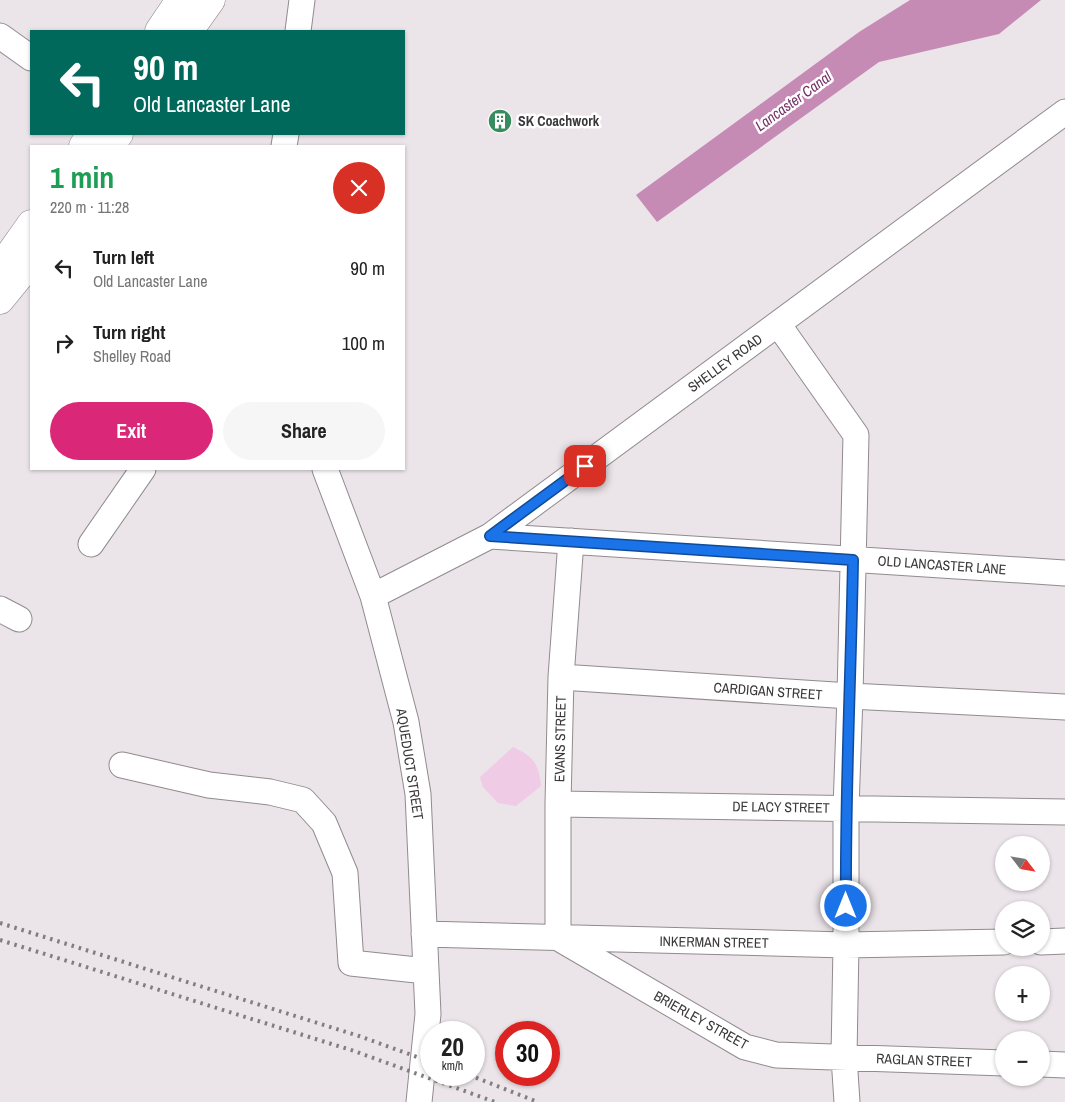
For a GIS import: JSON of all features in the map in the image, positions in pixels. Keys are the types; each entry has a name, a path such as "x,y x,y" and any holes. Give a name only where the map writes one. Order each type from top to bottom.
{"main road":[{"path":"160,30 180,0"},
{"path":"191,30 211,0"},
{"path":"0,268 30,225"},
{"path":"0,300 30,263"}],"street":[{"path":"298,30 302,0"},
{"path":"0,36 30,57"},
{"name":"SHELLEY ROAD","path":"373,596 490,536 1065,112"},
{"path":"778,324 856,435 846,808 844,1058 847,1102"},
{"path":"91,544 142,470"},
{"name":"AQUEDUCT STREET","path":"324,470 373,596 406,722 418,794 428,1014 419,1102"},
{"name":"OLD LANCASTER LANE","path":"490,536 1065,573"},
{"name":"EVANS STREET","path":"558,938 558,804 561,677 571,541"},
{"name":"CARDIGAN STREET","path":"561,677 850,696 1065,707"},
{"path":"122,765 208,785 270,792 303,800 324,823 345,873 351,963 426,971"},
{"name":"DE LACY STREET","path":"558,804 1065,812"},
{"name":"INKERMAN STREET","path":"424,934 846,945 995,942"},
{"name":"BRIERLEY STREET","path":"558,938 745,1047 776,1054 844,1058"},
{"path":"1050,942 1065,941"},
{"name":"RAGLAN STREET","path":"844,1058 995,1063"},
{"path":"1050,1064 1065,1065"}],"shaded area":[{"path":"513,747 530,757 537,766 541,786 516,806 498,803 483,787 480,777"}],"water":[{"name":"Lancaster Canal","path":"910,0 1041,0 999,34 879,62 657,222 636,195 859,32"}],"railway":[{"path":"0,923 359,1036 420,1058"},
{"path":"0,940 354,1051 495,1102"},
{"path":"485,1081 538,1102"}],"place":[{"name":"SK Coachwork","path":"500,121"}],"route":[{"path":"585,466 490,536 853,560 846,808 846,906"}]}
